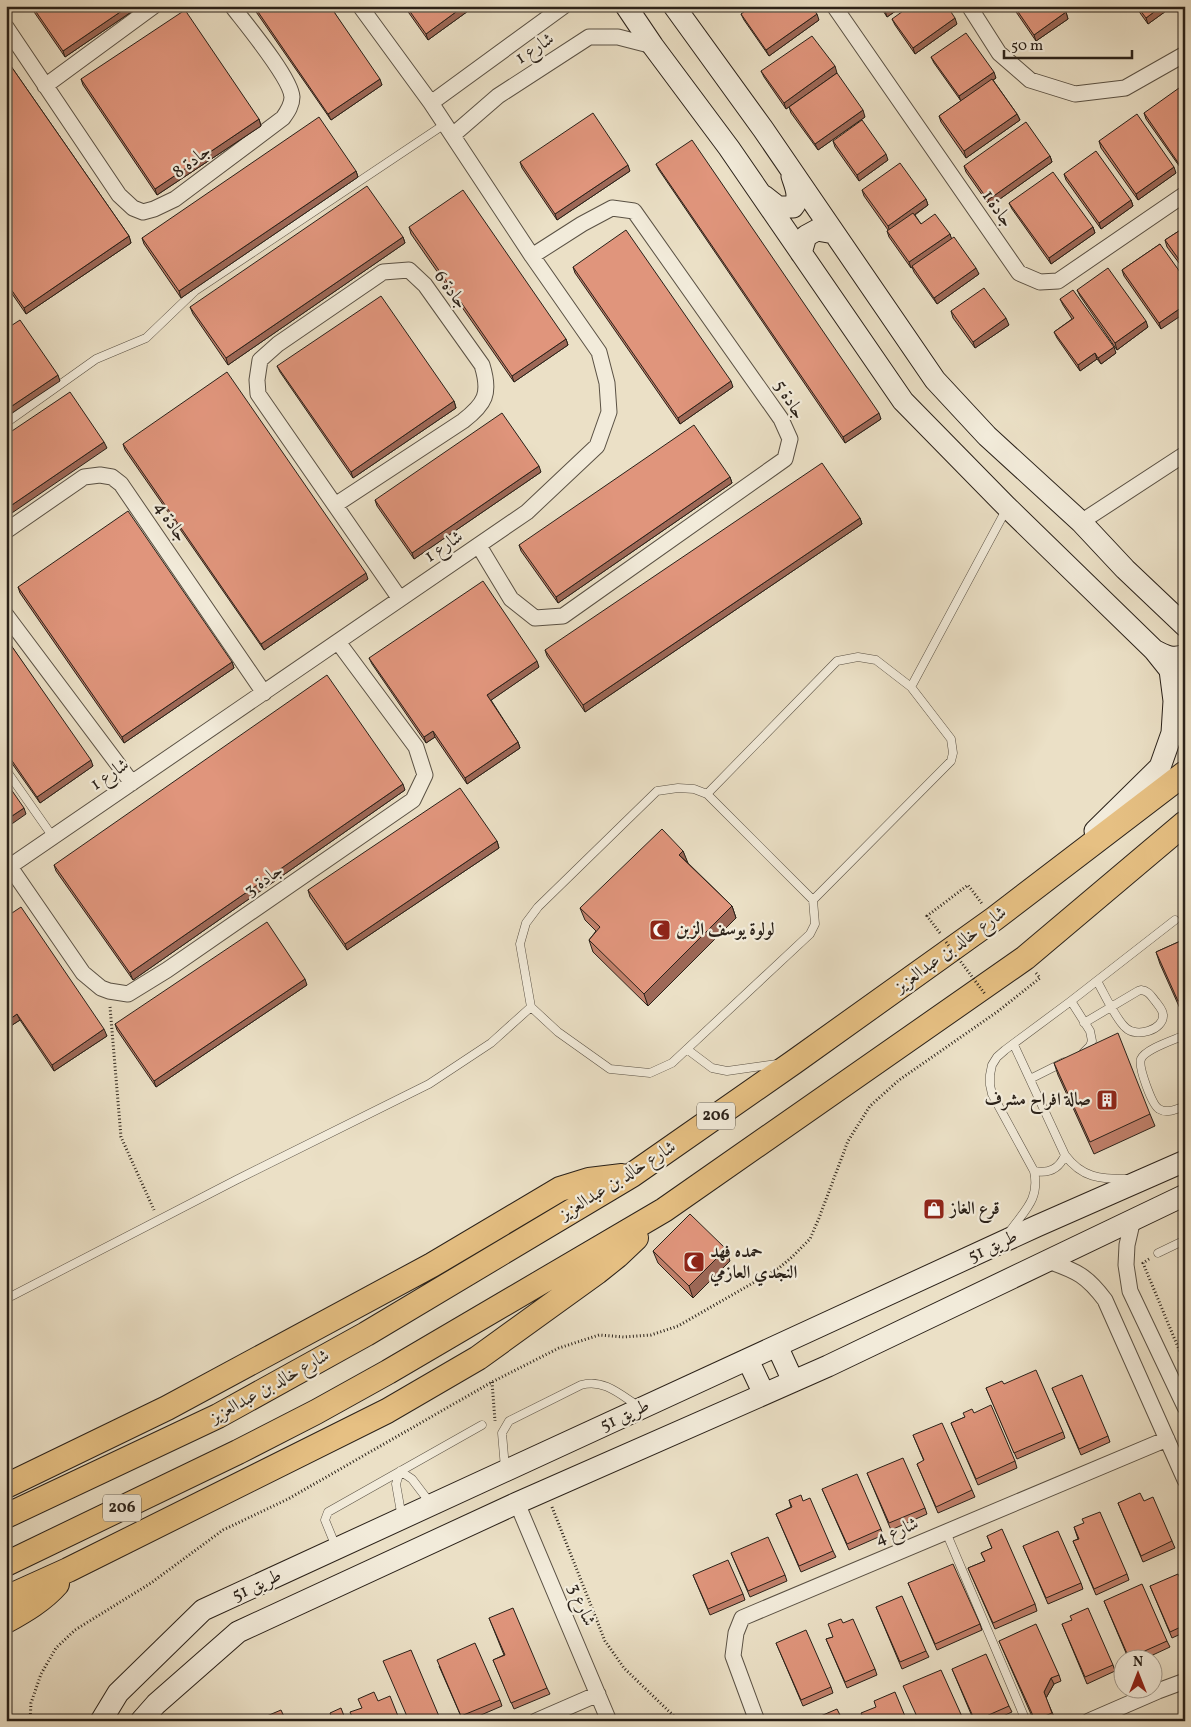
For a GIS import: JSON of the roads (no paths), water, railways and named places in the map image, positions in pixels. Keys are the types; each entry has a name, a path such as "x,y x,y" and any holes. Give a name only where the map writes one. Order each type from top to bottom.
{"main road":[{"name":"شارع خالد بن عبدالعزيز","path":"6,1516 218,1416 366,1334 632,1175 994,919 1185,773"},
{"name":"206","path":"6,1564 238,1452 316,1412 388,1372 664,1210 1025,958 1183,826"},
{"path":"6,1486 176,1403 432,1265 560,1189 589,1180 632,1175"},
{"path":"6,1598 68,1570 387,1411 478,1358 598,1272 664,1210"},
{"path":"6,1472 39,1470"},
{"path":"6,1621 50,1592 68,1570"}],"street":[{"path":"45,86 154,6"},
{"name":"جادة 8","path":"6,27 119,195 133,208 143,212 174,199 276,124 283,118 291,106 292,95 279,70 232,6"},
{"name":"شارع 1","path":"8,868 527,512 597,446 609,412 607,383 600,352 532,256 431,103 360,6"},
{"name":"شارع 1","path":"431,103 564,6"},
{"path":"626,6 653,46 730,148 903,401 1007,507 1154,650 1170,670 1174,701 1172,733 1160,767 1047,879"},
{"path":"674,6 834,232 934,380 987,436 1081,522 1125,569 1185,626"},
{"name":"جادة 1","path":"834,6 1019,273 1040,282 1058,281 1185,194"},
{"path":"969,6 999,53 1030,80 1076,94 1125,88 1185,54"},
{"name":"شارع 1","path":"449,130 589,37 618,37 653,46"},
{"path":"759,190 778,208 793,207 797,202 797,193 790,169"},
{"name":"جادة 5","path":"478,546 511,599 535,618 563,616 785,459 790,439 781,419 634,211 612,208 582,224 532,256"},
{"path":"801,253 806,236 817,230 834,232"},
{"name":"جادة 6","path":"335,505 462,421 478,409 486,395 486,379 482,365 425,285 409,270 383,272 278,344 260,360 258,380 258,394 400,599"},
{"path":"1081,522 1185,454"},
{"name":"جادة 4","path":"6,531 84,477 100,475 112,477 121,484 264,693"},
{"path":"6,615 132,783"},
{"name":"جادة 3","path":"8,868 83,972 100,988 128,994 167,970 413,800 425,775 416,747 338,642"},
{"path":"1154,650 1168,657 1178,658 1185,656"},
{"name":"طريق 51","path":"101,1721 118,1693 203,1610 1001,1243 1185,1161"},
{"name":"طريق 51","path":"141,1721 156,1704 238,1632 517,1503 793,1381 1185,1195"},
{"path":"1133,1219 1126,1245 1126,1265 1130,1291 1185,1408"},
{"path":"1048,1261 1071,1269 1086,1278 1105,1300 1185,1480"},
{"path":"1105,1300 1130,1291"},
{"path":"777,1346 793,1381"},
{"path":"748,1360 764,1394"},
{"name":"شارع 4","path":"757,1721 733,1656 736,1633 742,1618 1167,1440"},
{"name":"شارع 3","path":"517,1503 609,1721"},
{"path":"318,1558 332,1589"},
{"path":"1089,1721 1158,1690 1185,1681"},
{"path":"536,1721 598,1694"}],"lane":[{"path":"6,423 96,360 146,338 195,291 449,130"},
{"path":"911,687 1007,507"},
{"path":"707,794 837,661 858,657 876,660 911,687 951,739 951,761 813,900"},
{"path":"6,770 53,837"},
{"path":"678,788 694,789 707,794 813,900 815,924 810,934 672,1063 650,1073 610,1069 558,1032 531,1007 520,944 526,923 538,908 657,791 678,788"},
{"path":"1001,1243 1033,1199 1037,1183 1034,1171 992,1094 990,1075 992,1065 998,1057 1072,1002 1175,920"},
{"path":"1084,1023 1112,1007 1138,991 1144,990 1150,993 1163,1012 1163,1018 1159,1024 1147,1031 1136,1033 1125,1028 1112,1007 1097,981"},
{"path":"1030,1079 1087,1050 1092,1041 1092,1036 1072,1002"},
{"path":"6,1299 158,1220 429,1084 491,1043 531,1007"},
{"path":"1185,1035 1147,1052 1141,1058 1140,1066 1153,1102 1159,1109 1169,1112 1185,1106"},
{"path":"1014,1045 1065,1155 1072,1164 1092,1176 1103,1179 1144,1179"},
{"path":"688,1050 712,1068 727,1071 794,1062"},
{"path":"1034,1171 1047,1172 1053,1170 1063,1161 1065,1155"},
{"path":"1158,1253 1185,1240"},
{"path":"505,1472 502,1433 509,1422 581,1385 588,1383 601,1384 642,1408"},
{"path":"337,1549 325,1520 328,1512 482,1425"},
{"path":"400,1471 412,1479 432,1505"},
{"path":"400,1471 396,1484 402,1520"},
{"path":"946,1532 1026,1721"}],"place":[{"name":"لولوة يوسف الزبن","path":"660,930"},
{"name":"صالة افراح مشرف","path":"1107,1100"},
{"name":"قرع الغاز","path":"934,1209"},
{"name":"حمده فهد النجدي العازمي","path":"694,1262"}]}
